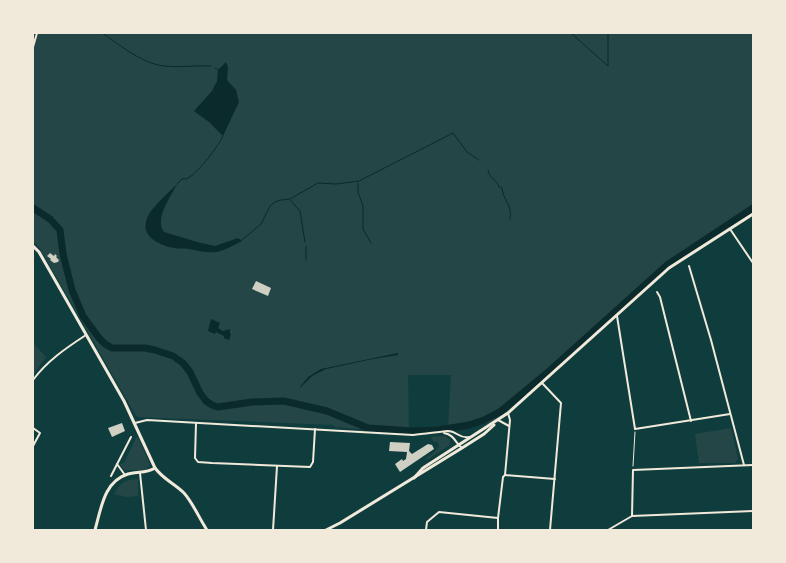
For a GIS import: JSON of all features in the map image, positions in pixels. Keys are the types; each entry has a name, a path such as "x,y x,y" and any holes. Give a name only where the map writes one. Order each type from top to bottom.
{"main road":[{"path":"414,478 423,468 508,413 669,268 753,214"},
{"path":"33,246 39,252 135,423 155,468 162,477 186,495 207,530"},
{"path":"326,530 340,523 484,434 498,420"},
{"path":"95,530 107,491 115,481 125,475 147,473 155,468"},
{"path":"331,530 340,523"}],"street":[{"path":"33,47 37,33"},
{"path":"730,229 753,263"},
{"path":"689,266 711,340 744,465"},
{"path":"657,292 660,296 691,421"},
{"path":"617,316 635,429 730,414"},
{"path":"33,380 42,368 67,347 86,335"},
{"path":"542,382 561,403 550,530"},
{"path":"498,530 498,518 503,477 505,475 510,420 508,413"},
{"path":"135,423 147,420 413,435 452,432 461,437 472,437"},
{"path":"498,420 509,426"},
{"path":"196,423 195,458 198,462 306,468 312,466 315,429"},
{"path":"33,428 40,433 33,446"},
{"path":"441,432 453,436 458,446 462,448 461,437"},
{"path":"111,476 131,437"},
{"path":"117,464 125,475"},
{"path":"632,516 633,470 753,465"},
{"path":"273,530 277,466"},
{"path":"140,473 146,530"},
{"path":"505,475 555,479"},
{"path":"608,530 632,516 753,511"},
{"path":"426,530 427,522 439,512 498,518"}],"path":[{"path":"633,470 635,429"}],"shaded area":[{"path":"33,33 753,33 753,208 677,258 490,423 448,427 451,375 408,375 409,433 334,427 334,425 138,417 39,247 33,241"},
{"path":"226,62 228,67 227,80 236,90 239,102 223,136 209,122 194,111 212,91 217,81 218,70"},
{"path":"177,184 162,214 161,226 164,232 215,246 238,238 242,241 217,252 203,252 169,247 150,237 147,233 146,222 150,212"},
{"path":"211,319 220,323 218,328 223,331 230,329 231,334 229,340 216,332 215,334 208,331"},
{"path":"33,343 46,357 33,375"},
{"path":"398,353 398,355 326,369 312,376 300,388 308,377 321,369"},
{"path":"731,428 738,459 735,463 699,463 695,434"},
{"path":"443,436 450,440 450,445 427,460 426,458 439,447 438,442 434,442 431,437"},
{"path":"138,437 150,465 145,470 124,470 120,464 124,463 136,438"},
{"path":"138,479 138,496 127,497 114,494 123,482"}],"building":[{"path":"50,253 57,256 56,257 59,260 58,262 54,263 50,260 51,259 47,256"},
{"path":"256,281 271,288 268,296 252,289"},
{"path":"122,423 125,431 112,437 108,428"},
{"path":"390,442 410,443 409,451 412,454 428,444 432,445 434,449 400,472 395,464 402,459 403,461 406,459 407,452 389,451"}],"waterway":[{"path":"102,33 131,53 155,64 170,67 211,66"},
{"path":"571,33 608,66 608,33"},
{"path":"215,68 219,70"},
{"path":"242,240 261,224 270,206 275,202 290,199 318,183 336,184 359,181 453,133 467,152 479,160"},
{"path":"177,184 182,179 188,178 197,171 213,152 223,136"},
{"path":"488,170 499,187 502,188 509,206 511,214 510,219"},
{"path":"358,183 358,192 363,206 363,229 371,243"},
{"path":"290,200 300,211 305,242"},
{"path":"33,208 50,219 60,230 63,254 72,290 83,316 105,344 112,348 145,348 173,356 183,363 190,372 200,393 206,401 218,407 252,402 284,401 327,411 368,428 413,431 438,430 469,425 484,420 501,411 547,373 667,265 753,208"},
{"path":"306,246 306,260"}]}
